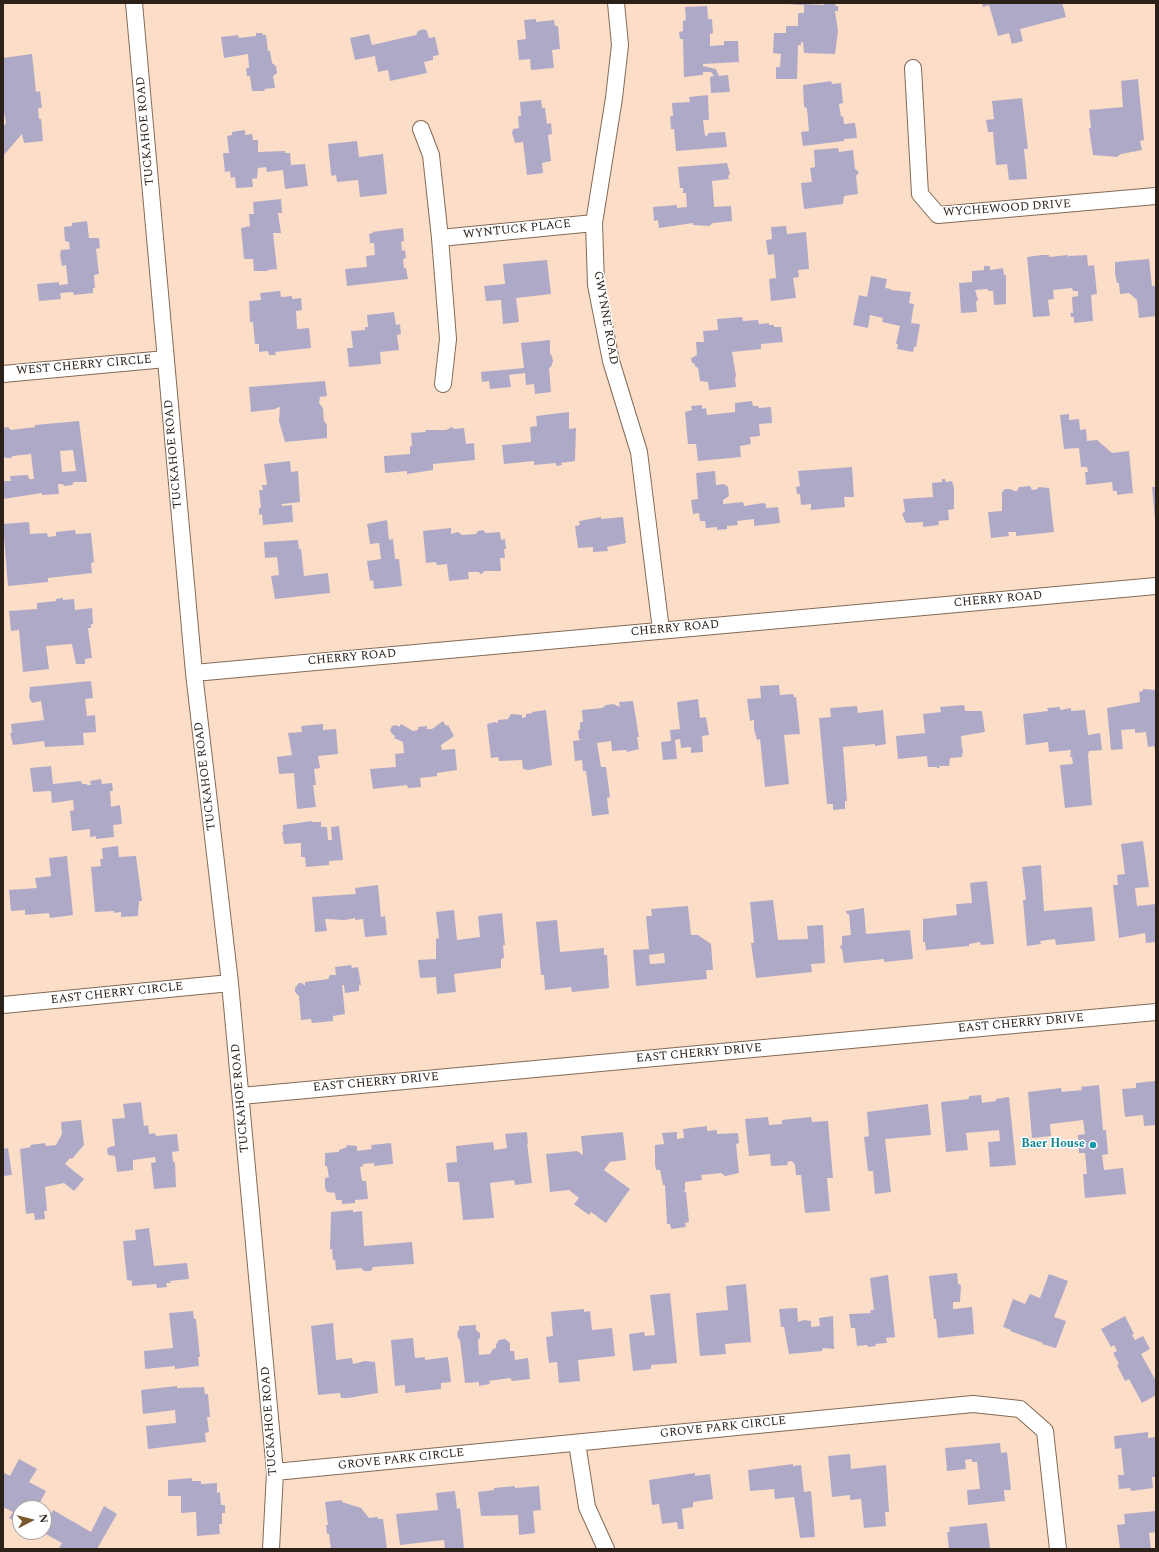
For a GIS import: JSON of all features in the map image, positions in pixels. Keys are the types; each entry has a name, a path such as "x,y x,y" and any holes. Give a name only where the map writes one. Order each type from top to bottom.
{"street":[{"name":"TUCKAHOE ROAD","path":"134,3 194,672 230,983 275,1472 271,1549"},
{"name":"GWYNNE ROAD","path":"616,3 620,46 614,98 594,223 596,285 611,361 639,452 661,630"},
{"name":"WYCHEWOOD DRIVE","path":"913,68 920,194 938,215 1156,196"},
{"path":"421,129 431,155 440,238 448,339 444,384"},
{"name":"WYNTUCK PLACE","path":"440,238 594,223"},
{"name":"WEST CHERRY CIRCLE","path":"3,374 166,359"},
{"name":"CHERRY ROAD","path":"194,672 1156,586"},
{"name":"EAST CHERRY CIRCLE","path":"3,1005 230,983"},
{"name":"EAST CHERRY DRIVE","path":"241,1096 1156,1012"},
{"name":"GROVE PARK CIRCLE","path":"275,1472 974,1404 1020,1409 1045,1431 1058,1549"},
{"path":"577,1443 587,1507 606,1549"}],"building":[{"path":"787,3 824,5 824,3 836,3 835,6 838,6 838,11 835,11 838,31 835,54 804,53 803,42 801,42 801,45 798,45 797,79 776,79 776,67 780,67 781,54 773,53 774,33 786,33 786,26 798,26 798,13 804,13 804,5"},
{"path":"982,3 1062,3 1066,17 1020,29 1023,41 1012,44 1009,33 998,36 989,5 983,7"},
{"path":"707,6 708,19 712,19 713,33 710,34 710,46 724,45 724,41 738,41 739,62 703,64 703,66 716,69 719,76 728,75 730,92 711,93 710,77 714,76 711,72 703,72 703,75 684,77 683,39 680,39 679,32 683,31 683,21 686,20 685,7"},
{"path":"536,19 536,22 554,20 555,26 558,26 560,49 552,50 554,68 531,70 530,59 519,60 517,40 526,39 524,20"},
{"path":"424,29 427,31 429,38 435,37 439,55 433,56 433,60 424,62 427,73 390,81 388,70 378,72 377,65 374,64 376,64 375,56 355,60 350,38 369,34 372,45 416,35 418,31"},
{"path":"256,33 266,35 268,51 270,51 272,63 276,66 277,73 273,76 275,88 264,89 265,91 252,91 250,76 247,76 246,68 249,68 248,54 224,58 221,37 238,35 239,38 256,36"},
{"path":"32,54 36,92 40,91 42,108 38,108 39,119 41,119 43,141 24,143 22,134 3,156 3,127 6,123 3,106 3,58"},
{"path":"1138,79 1144,140 1140,141 1142,150 1121,154 1117,157 1093,155 1089,128 1091,128 1089,110 1123,107 1121,81"},
{"path":"831,81 832,84 841,83 843,103 839,104 841,117 843,116 844,124 855,123 857,138 803,146 801,132 809,131 807,109 804,106 803,85"},
{"path":"708,95 709,120 703,120 705,136 708,135 708,133 725,132 727,147 676,151 674,129 671,129 670,116 673,116 672,103 690,102 689,97"},
{"path":"1022,98 1028,149 1024,149 1027,179 1009,180 1007,164 996,165 993,132 988,132 986,120 994,119 992,101"},
{"path":"541,100 542,108 545,108 547,124 551,123 552,134 548,135 551,161 542,163 543,173 527,175 523,142 515,143 512,133 513,129 519,128 518,116 521,116 520,102"},
{"path":"245,130 245,135 252,134 253,140 258,140 258,152 285,151 285,153 290,153 291,165 305,164 308,186 285,189 283,170 267,172 266,167 258,168 257,178 252,179 253,187 236,188 235,177 231,178 230,171 225,172 223,153 229,153 227,136 232,135 232,132"},
{"path":"357,141 359,157 383,154 387,194 360,197 358,180 337,182 336,175 332,176 328,144"},
{"path":"838,148 839,152 853,150 855,169 859,172 856,176 858,194 844,196 843,204 804,209 801,183 812,182 810,168 815,167 814,150"},
{"path":"727,163 730,174 728,176 729,179 712,181 714,207 731,206 732,221 713,223 709,226 693,225 693,223 659,228 658,220 654,221 653,207 677,205 677,208 687,207 686,193 683,193 683,188 680,188 678,167"},
{"path":"281,199 282,213 278,213 281,233 273,233 277,269 268,271 254,271 253,259 244,259 241,228 250,226 249,214 254,214 253,202"},
{"path":"87,221 89,238 99,238 100,248 96,249 99,274 94,275 95,288 93,288 93,293 74,295 73,292 60,293 61,299 39,301 37,284 59,282 59,285 68,284 66,265 62,266 60,255 61,250 70,249 69,242 65,241 64,227 72,226 72,223"},
{"path":"786,226 787,234 806,232 809,269 798,270 799,277 793,278 796,298 771,301 769,279 776,278 774,254 768,255 766,240 772,239 771,227"},
{"path":"403,228 404,241 401,242 402,251 405,250 406,258 403,259 404,268 406,268 408,279 347,286 345,269 367,267 366,256 375,255 374,243 370,243 369,234 373,233 372,232"},
{"path":"1049,255 1049,257 1068,255 1069,259 1069,256 1087,255 1088,266 1094,265 1097,294 1091,295 1093,321 1074,323 1074,317 1071,317 1070,313 1073,313 1072,297 1078,296 1078,291 1073,291 1072,288 1053,290 1054,299 1048,300 1050,316 1033,317 1027,257"},
{"path":"1149,259 1152,286 1156,286 1156,316 1139,318 1137,300 1129,293 1120,294 1119,283 1117,283 1115,274 1115,262"},
{"path":"547,260 551,294 516,298 519,322 503,324 501,300 486,301 484,286 505,284 503,264"},
{"path":"984,266 990,266 990,270 1003,268 1004,275 1006,275 1006,304 994,305 993,291 989,291 987,289 975,290 978,300 976,302 977,312 961,313 959,283 972,282 972,271 984,270"},
{"path":"871,276 887,279 885,288 891,289 890,290 911,292 909,303 914,304 911,323 920,324 916,347 914,347 913,352 897,349 898,344 896,344 900,326 882,322 883,318 870,315 868,328 853,325 859,295 867,297"},
{"path":"280,291 281,297 292,296 292,299 301,298 302,310 296,311 297,329 309,328 311,348 275,352 276,355 269,355 268,351 259,352 259,344 255,344 253,322 250,322 249,301 261,300 260,293"},
{"path":"394,312 396,325 400,324 401,334 397,335 399,350 380,352 381,364 349,367 347,348 353,348 351,331 365,330 365,327 368,327 367,315"},
{"path":"742,317 743,321 758,320 759,324 769,323 769,325 774,325 774,327 781,327 783,342 761,344 761,349 732,352 736,376 736,387 709,390 708,382 700,381 698,368 694,363 692,363 691,358 697,355 696,342 704,342 703,331 718,330 717,319"},
{"path":"550,340 550,354 553,361 551,367 549,368 551,392 535,394 534,384 526,385 525,373 509,375 511,387 490,389 489,381 482,382 481,372 524,368 521,343"},
{"path":"325,381 327,396 320,397 319,403 323,408 324,421 327,425 327,438 285,442 279,421 280,407 276,409 251,412 249,387"},
{"path":"752,401 753,406 758,406 759,408 771,407 772,423 759,424 760,436 750,437 751,444 740,446 741,457 698,461 696,444 688,444 685,412 692,410 691,406 702,405 702,409 706,408 707,415 735,412 735,403"},
{"path":"569,412 569,429 576,428 575,461 561,463 562,465 556,466 556,463 534,465 534,461 504,464 502,445 531,442 530,427 537,426 536,416"},
{"path":"1069,414 1069,420 1079,419 1080,430 1086,429 1087,441 1097,440 1112,453 1129,451 1133,493 1117,495 1117,491 1113,491 1112,482 1086,485 1085,472 1088,472 1087,467 1081,467 1079,448 1064,449 1060,415"},
{"path":"79,421 87,482 74,482 72,485 65,486 58,484 59,494 42,495 42,493 3,499 3,481 11,481 10,476 28,475 29,479 34,479 31,454 13,456 11,458 3,457 3,428 8,427 11,430 35,427 35,425","holes":["73,450 76,471 62,472 60,451"]},
{"path":"452,427 454,429 464,428 466,444 474,443 475,460 433,464 433,470 407,474 407,471 385,473 384,456 410,454 410,446 412,446 411,433 425,432 426,430 446,430"},
{"path":"290,461 291,472 298,471 300,502 282,504 282,506 292,505 293,522 263,525 262,514 259,515 259,508 261,508 259,490 263,490 262,485 267,485 264,464"},
{"path":"852,467 854,497 844,497 845,507 811,510 811,504 801,505 800,494 797,494 796,487 800,486 798,471"},
{"path":"715,471 716,485 724,484 728,487 729,496 723,500 723,504 743,502 744,506 763,503 766,504 766,508 778,507 780,523 754,526 754,519 737,521 738,525 727,526 727,529 717,530 717,527 706,528 705,521 700,521 699,513 693,514 691,500 698,499 696,473"},
{"path":"942,479 945,479 946,482 952,481 954,488 954,509 948,510 949,520 938,521 939,525 923,527 923,522 906,523 902,514 905,511 903,499 933,497 932,483 942,482"},
{"path":"1030,486 1032,490 1039,487 1049,488 1054,532 1016,536 1016,532 1008,532 1009,536 991,538 988,512 1002,511 1002,492 1005,489 1017,491 1019,487"},
{"path":"1152,487 1156,487 1156,519 1155,519"},
{"path":"601,517 601,519 623,517 626,543 607,547 608,551 593,552 593,547 578,548 575,526 580,525 579,521"},
{"path":"387,520 389,540 393,539 395,559 399,559 402,586 374,589 373,580 370,581 367,561 381,559 379,543 370,544 367,524"},
{"path":"29,522 30,534 47,533 48,537 56,536 56,532 75,530 76,534 91,533 94,562 91,563 92,573 48,578 48,582 8,586 3,524"},
{"path":"451,528 451,534 458,532 462,535 476,534 478,531 483,530 486,533 500,532 501,540 505,539 506,549 504,549 505,558 500,558 501,571 484,571 480,574 479,572 468,572 469,579 449,581 447,564 437,565 436,562 426,563 423,531"},
{"path":"298,540 299,549 301,549 304,576 328,573 330,593 275,599 271,576 279,575 277,557 265,558 264,542"},
{"path":"63,598 63,600 74,599 75,610 92,608 93,624 91,624 91,628 88,628 92,658 85,659 85,664 76,664 72,644 46,646 49,669 23,672 19,630 11,631 9,611 37,609 37,603 56,601 56,599"},
{"path":"91,681 93,698 85,699 87,716 95,715 96,732 83,733 84,745 45,747 44,741 13,745 10,733 12,733 11,724 44,720 41,701 32,703 29,697 30,687"},
{"path":"779,685 780,695 793,694 794,697 796,697 800,734 784,735 789,784 765,787 760,739 757,740 754,729 754,720 750,721 747,699 761,698 760,686"},
{"path":"1143,689 1156,690 1156,754 1154,746 1148,747 1146,732 1135,733 1135,729 1121,730 1123,749 1111,750 1107,708 1140,702 1139,692 1143,691"},
{"path":"698,699 700,718 706,717 709,735 702,736 703,752 691,753 691,747 681,748 680,739 675,740 677,759 663,760 661,742 671,741 670,730 680,729 677,702"},
{"path":"633,701 639,737 637,737 639,749 627,752 626,750 612,751 611,741 597,743 601,767 606,767 610,797 607,798 609,814 592,816 586,771 583,771 582,760 575,761 573,741 581,740 579,739 578,730 580,730 580,722 583,722 582,710 602,708 606,705 613,704 620,707 619,702"},
{"path":"964,705 965,711 982,711 985,732 961,736 963,749 962,757 950,758 949,766 939,766 940,768 928,767 927,756 898,759 896,736 925,733 923,714 941,712 940,707"},
{"path":"857,706 858,713 883,710 886,744 875,746 875,744 843,747 847,801 845,801 845,809 833,810 833,804 827,804 819,718 831,717 830,708"},
{"path":"1060,707 1060,710 1071,708 1071,711 1085,710 1088,735 1100,733 1102,750 1089,751 1088,755 1092,805 1065,808 1060,765 1073,764 1072,757 1070,757 1071,750 1049,752 1048,742 1026,745 1023,714 1048,711 1047,708"},
{"path":"546,710 552,765 529,770 523,769 522,760 499,761 498,757 491,758 487,724 495,722 498,723 498,720 508,719 511,714 522,715 522,718 526,717 526,714 532,712"},
{"path":"443,721 446,726 448,725 454,736 441,745 442,750 455,749 457,770 437,773 437,776 420,778 421,787 408,788 407,785 373,789 370,769 396,767 395,754 404,753 403,742 394,738 395,736 390,730 392,726 396,725 399,727 401,724 413,731 418,730 418,727 427,726 427,729 432,729"},
{"path":"323,724 323,730 336,729 338,754 318,756 320,768 314,769 316,785 313,785 316,807 297,809 294,773 279,774 277,757 292,755 288,733 302,732 301,726"},
{"path":"51,766 53,784 81,781 82,784 91,785 90,781 101,779 102,784 112,783 113,791 110,791 111,807 120,805 122,824 113,825 114,837 96,839 96,836 90,837 90,829 72,831 70,811 74,810 73,800 52,803 51,791 33,792 30,768"},
{"path":"312,821 321,822 321,827 327,827 328,840 332,840 331,827 339,826 343,860 329,861 329,865 306,867 305,857 301,857 301,843 284,844 282,832 283,825"},
{"path":"1143,841 1149,887 1135,888 1137,906 1156,904 1156,942 1146,943 1145,933 1119,938 1113,885 1118,885 1117,875 1125,874 1121,844"},
{"path":"118,846 119,857 136,856 142,901 139,901 138,916 121,917 121,912 114,913 114,911 95,912 91,867 101,866 100,859 103,859 102,848"},
{"path":"67,856 73,915 50,918 49,913 25,915 25,910 11,911 9,890 37,888 35,878 51,876 49,858"},
{"path":"1041,865 1044,911 1092,907 1095,941 1056,945 1055,939 1040,941 1041,944 1027,946 1023,900 1026,900 1022,867"},
{"path":"987,881 994,944 981,945 980,942 969,944 969,946 926,950 925,942 923,942 923,919 957,915 956,904 972,903 970,883"},
{"path":"378,885 381,917 385,916 387,935 365,937 363,919 355,920 355,918 345,920 325,919 327,931 315,932 312,897 356,894 355,888"},
{"path":"773,900 778,940 808,939 807,926 823,925 825,963 811,964 812,972 756,978 751,943 754,943 750,902"},
{"path":"688,906 691,935 698,935 711,944 713,970 706,970 707,979 636,986 633,950 649,949 646,916 652,916 651,909","holes":["664,953 665,963 650,964 649,955"]},
{"path":"864,908 866,934 910,930 913,959 884,962 884,959 844,963 842,949 840,946 842,945 842,936 851,935 849,914 847,914 846,911"},
{"path":"454,910 457,940 480,937 478,916 502,913 505,945 503,945 504,958 501,959 501,968 454,974 456,992 437,994 436,977 420,978 418,960 436,959 436,939 439,938 436,912"},
{"path":"557,920 560,952 604,948 604,955 607,955 609,988 572,992 571,987 545,990 544,975 541,975 536,922"},
{"path":"351,965 352,968 358,967 361,985 359,985 359,991 345,993 344,985 342,985 345,1014 333,1016 333,1021 312,1023 311,1019 301,1020 299,996 295,992 295,988 299,983 302,983 305,986 305,982 328,979 330,975 336,975 335,967"},
{"path":"1155,1081 1156,1125 1144,1126 1143,1115 1125,1117 1122,1089 1136,1088 1136,1083"},
{"name":"Baer House","path":"1099,1085 1103,1130 1106,1130 1108,1154 1102,1155 1104,1170 1123,1168 1126,1194 1085,1198 1083,1174 1087,1174 1085,1153 1079,1153 1078,1135 1085,1134 1083,1120 1050,1124 1051,1136 1032,1138 1028,1092 1061,1088 1062,1092 1082,1090 1081,1087"},
{"path":"981,1095 982,1103 1009,1097 1016,1165 990,1167 988,1142 1000,1141 999,1130 966,1133 968,1150 946,1152 941,1102 969,1099 969,1096"},
{"path":"141,1102 144,1126 148,1125 149,1134 155,1133 156,1136 177,1134 179,1151 172,1152 173,1161 175,1163 176,1187 154,1189 151,1163 156,1162 155,1157 133,1160 133,1170 117,1172 115,1156 108,1155 107,1149 115,1146 112,1119 125,1118 123,1104"},
{"path":"928,1104 931,1135 885,1139 891,1192 875,1194 873,1171 868,1171 864,1137 869,1136 867,1112"},
{"path":"768,1117 769,1125 782,1124 782,1120 811,1117 812,1122 828,1121 833,1178 827,1178 830,1211 805,1213 801,1175 796,1175 795,1165 792,1161 787,1162 788,1165 771,1166 770,1154 749,1156 745,1119"},
{"path":"81,1120 84,1145 72,1159 70,1158 65,1164 84,1179 74,1191 64,1183 45,1187 47,1211 44,1211 45,1219 35,1220 34,1213 26,1214 20,1149 31,1147 30,1145 45,1143 46,1146 56,1145 62,1134 61,1122"},
{"path":"707,1126 707,1131 717,1130 717,1134 738,1133 739,1143 736,1144 739,1173 725,1176 721,1173 701,1175 702,1180 685,1182 684,1192 686,1192 689,1222 685,1223 686,1227 671,1229 670,1224 667,1224 665,1185 663,1185 660,1170 656,1170 655,1145 664,1144 662,1133 677,1132 677,1139 684,1138 683,1129"},
{"path":"527,1132 532,1183 515,1185 514,1180 490,1183 494,1218 463,1220 459,1182 448,1182 446,1163 457,1162 456,1146 493,1142 494,1150 507,1148 505,1134"},
{"path":"623,1132 626,1160 610,1162 604,1170 630,1189 606,1223 591,1212 589,1215 574,1204 579,1198 569,1190 550,1192 546,1154 577,1151 583,1155 581,1136"},
{"path":"391,1143 393,1164 374,1166 374,1163 363,1164 363,1166 360,1167 362,1181 366,1181 368,1199 355,1200 355,1203 342,1204 342,1200 336,1200 335,1193 327,1192 325,1188 325,1178 329,1177 327,1166 325,1166 325,1153 339,1152 339,1150 347,1147 346,1145 357,1146 357,1151 372,1149 371,1145"},
{"path":"8,1148 12,1175 3,1176 3,1149"},
{"path":"353,1210 353,1212 362,1211 364,1246 412,1242 414,1264 373,1267 371,1271 364,1271 361,1268 336,1270 332,1249 330,1249 331,1212"},
{"path":"149,1228 154,1266 187,1263 189,1279 170,1281 171,1283 166,1283 167,1287 157,1288 156,1284 132,1286 132,1281 127,1280 123,1241 136,1240 135,1230"},
{"path":"957,1273 958,1284 961,1285 960,1302 953,1302 953,1309 972,1307 974,1334 938,1338 936,1319 934,1319 929,1276"},
{"path":"1049,1274 1068,1281 1054,1317 1066,1321 1056,1348 1042,1344 1043,1343 1003,1327 1013,1299 1025,1304 1030,1294 1040,1298"},
{"path":"888,1275 895,1337 886,1338 887,1343 875,1344 876,1346 857,1346 855,1328 851,1328 849,1314 871,1313 870,1310 874,1310 870,1278"},
{"path":"746,1284 751,1342 725,1344 726,1354 700,1356 696,1313 728,1310 726,1286"},
{"path":"670,1293 677,1363 651,1365 651,1369 633,1371 629,1334 644,1332 645,1336 655,1335 650,1295"},
{"path":"797,1308 798,1322 804,1320 811,1321 811,1327 820,1326 819,1318 833,1316 834,1349 823,1348 822,1351 789,1354 784,1327 781,1327 779,1309"},
{"path":"584,1309 584,1312 590,1311 592,1330 612,1328 615,1356 578,1360 580,1381 559,1383 557,1362 549,1363 546,1337 553,1336 551,1312"},
{"path":"193,1311 194,1319 196,1319 200,1357 198,1357 199,1366 175,1369 175,1366 145,1369 144,1351 173,1348 169,1313"},
{"path":"1125,1316 1134,1334 1132,1335 1135,1340 1143,1336 1150,1349 1141,1354 1156,1381 1156,1395 1142,1403 1129,1379 1125,1381 1113,1353 1117,1351 1114,1345 1111,1347 1101,1329"},
{"path":"333,1323 336,1360 352,1358 353,1364 365,1361 375,1362 378,1393 348,1398 341,1398 340,1393 318,1395 311,1326"},
{"path":"476,1325 476,1330 480,1333 480,1338 478,1340 479,1355 490,1354 493,1349 496,1348 499,1340 505,1339 510,1343 510,1351 514,1351 515,1360 528,1358 530,1379 512,1381 510,1378 489,1381 490,1384 479,1386 479,1382 465,1383 460,1340 457,1332 459,1330 459,1326"},
{"path":"413,1338 415,1358 425,1357 425,1360 448,1357 451,1382 441,1383 441,1389 405,1393 405,1385 395,1386 391,1340"},
{"path":"177,1386 177,1388 204,1387 205,1394 208,1394 210,1417 207,1417 209,1432 205,1433 206,1442 148,1449 146,1426 176,1423 175,1410 143,1414 141,1390"},
{"path":"1148,1432 1148,1438 1156,1437 1156,1477 1152,1477 1153,1488 1131,1491 1130,1488 1119,1489 1118,1475 1124,1475 1121,1448 1115,1449 1114,1436"},
{"path":"1000,1443 1001,1453 1007,1452 1011,1490 1004,1490 1005,1501 968,1505 967,1490 980,1489 977,1462 972,1462 972,1459 965,1460 966,1469 947,1471 945,1448"},
{"path":"850,1454 851,1469 886,1465 889,1512 885,1512 886,1526 864,1528 861,1499 850,1500 850,1495 832,1497 828,1456"},
{"path":"19,1459 37,1469 29,1482 46,1491 41,1500 12,1500 12,1512 3,1507 3,1472 10,1476"},
{"path":"793,1464 793,1466 801,1465 804,1492 811,1491 815,1537 800,1538 794,1497 775,1499 774,1489 750,1491 748,1470"},
{"path":"695,1473 695,1476 710,1474 713,1499 693,1502 693,1507 682,1509 684,1529 678,1529 677,1522 662,1524 659,1504 652,1505 649,1480"},
{"path":"192,1478 192,1481 201,1481 201,1484 217,1483 217,1493 220,1492 221,1505 225,1505 225,1513 222,1513 222,1524 219,1524 220,1534 197,1536 196,1512 181,1513 181,1496 168,1496 168,1480"},
{"path":"515,1486 515,1488 539,1486 541,1510 533,1511 535,1533 519,1535 518,1515 481,1516 478,1492 494,1490 494,1488"},
{"path":"455,1491 457,1509 460,1508 464,1549 445,1549 444,1540 400,1545 396,1514 438,1510 436,1493"},
{"path":"342,1500 342,1502 361,1508 369,1518 378,1517 378,1519 383,1519 387,1549 331,1549 329,1534 327,1534 326,1525 328,1525 325,1502"},
{"path":"104,1506 117,1514 97,1549 60,1549 59,1548 62,1543 52,1538 53,1510 91,1532"},
{"path":"1156,1511 1156,1532 1149,1533 1151,1549 1120,1549 1117,1525 1125,1524 1124,1514"},
{"path":"987,1523 990,1549 949,1549 947,1532 950,1532 949,1527"}],"place":[{"name":"Baer House","path":"1093,1145"}]}
